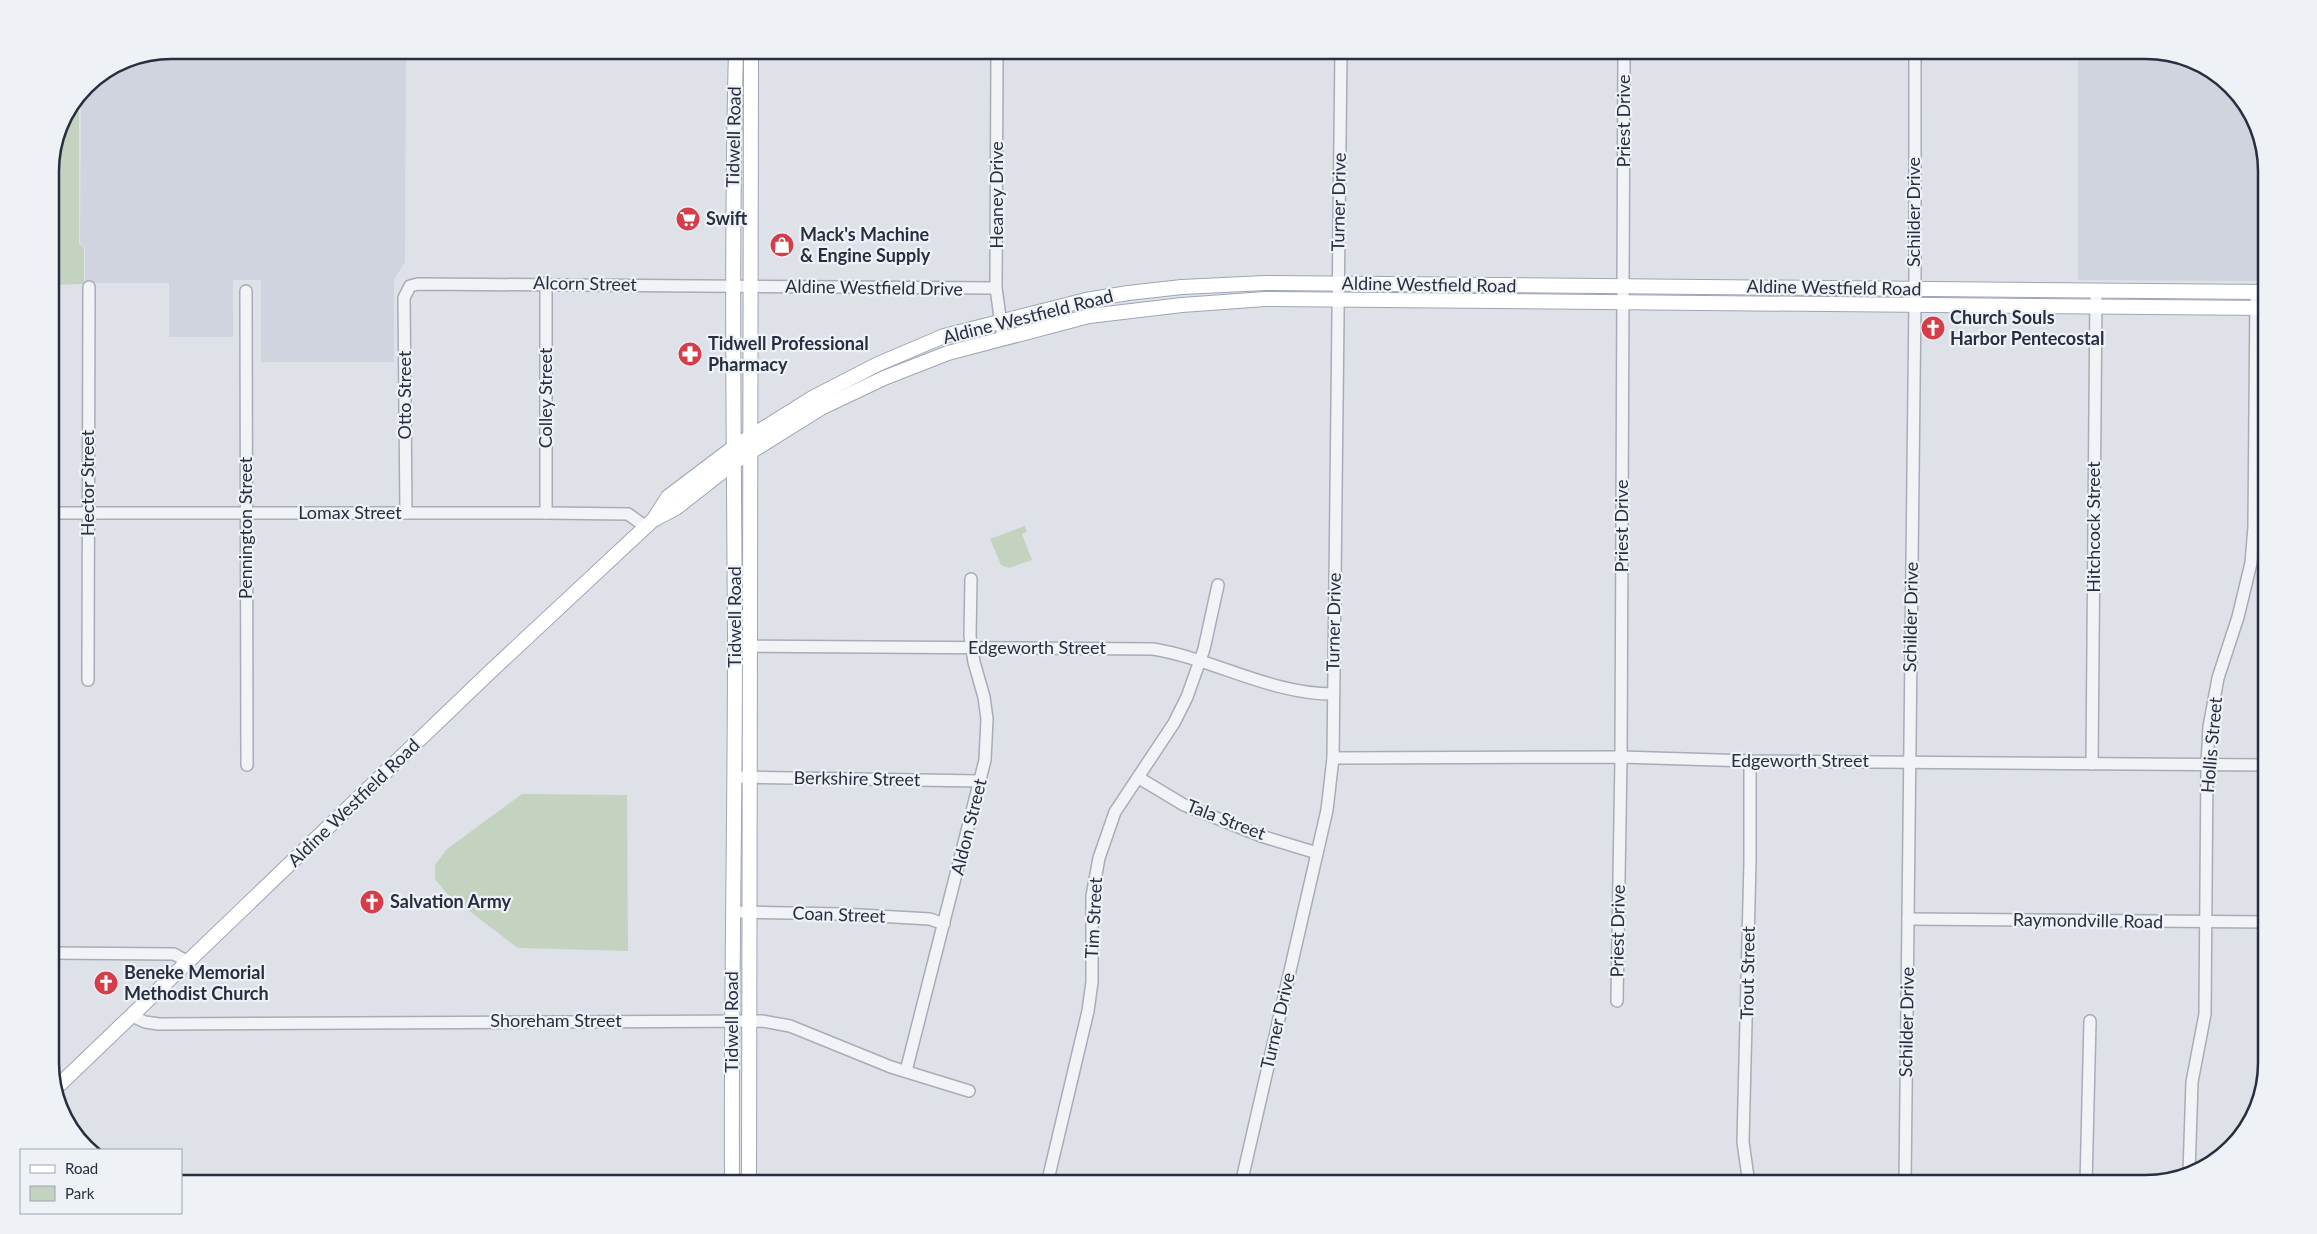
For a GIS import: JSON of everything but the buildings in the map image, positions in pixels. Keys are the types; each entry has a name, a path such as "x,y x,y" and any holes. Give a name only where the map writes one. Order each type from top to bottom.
{"main road":[{"name":"Tidwell Road","path":"732,1175 731,1020 735,646 733,159 736,59"},
{"name":"Tidwell Road","path":"749,1175 751,59"},
{"path":"733,159 750,162"},
{"name":"Aldine Westfield Road","path":"61,1083 499,664 650,523 668,497 734,447 814,397 878,364 944,336 1086,300 1157,289 1265,283 2258,292"},
{"path":"1484,286 1484,302"},
{"path":"1770,304 1771,287"},
{"path":"2183,291 2183,307"},
{"name":"Aldine Westfield Road","path":"650,523 676,508 734,464 821,408 884,378 948,353 1089,316 1150,308 1265,299 2258,308"},
{"path":"878,364 884,378"}],"street":[{"name":"Heaney Drive","path":"997,59 996,288 1003,338"},
{"name":"Turner Drive","path":"1243,1175 1327,810 1333,758 1341,59"},
{"name":"Priest Drive","path":"1617,1001 1621,757 1624,59"},
{"name":"Schilder Drive","path":"1904,1175 1915,59"},
{"name":"Alcorn Street","path":"418,284 546,283 751,286"},
{"name":"Colley Street","path":"546,283 546,512"},
{"name":"Otto Street","path":"406,513 404,298 410,286 418,284"},
{"name":"Aldine Westfield Drive","path":"751,286 996,288"},
{"name":"Hector Street","path":"88,680 89,287"},
{"name":"Hitchcock Street","path":"2092,764 2096,290"},
{"name":"Pennington Street","path":"246,291 247,766"},
{"name":"Hollis Street","path":"2189,1167 2192,1082 2204,1024 2209,726 2218,678 2238,617 2251,563 2258,402"},
{"name":"Lomax Street","path":"59,513 546,512 628,514 650,523"},
{"name":"Aldon Street","path":"906,1071 980,781 986,745 987,719 972,648 971,578"},
{"name":"Tim Street","path":"1049,1175 1088,1011 1092,982 1092,896 1099,858 1115,812 1174,724 1200,661 1218,585"},
{"name":"Edgeworth Street","path":"735,646 1152,649 1181,654 1237,675 1288,688 1320,694 1333,694"},
{"name":"Edgeworth Street","path":"1333,758 1621,757 1750,761 2258,765"},
{"name":"Trout Street","path":"1748,1175 1743,1142 1750,861 1750,761"},
{"name":"Berkshire Street","path":"734,777 980,781"},
{"name":"Tala Street","path":"1139,778 1184,805 1261,836 1281,840 1317,853"},
{"name":"Coan Street","path":"733,912 930,919 944,924"},
{"name":"Raymondville Road","path":"1908,919 2258,922"},
{"path":"59,953 174,954 188,962"},
{"name":"Shoreham Street","path":"132,1016 145,1022 159,1024 749,1021 790,1026 891,1067 969,1091"},
{"path":"2086,1175 2090,1021"}],"shaded area":[{"path":"170,59 406,59 405,262 394,280 394,362 261,362 261,280 233,280 233,337 169,337 169,283 85,283 85,248 80,243 81,104 97,86 115,74 128,67 142,63"},
{"path":"2078,59 2154,59 2168,61 2196,70 2220,86 2231,97 2247,121 2252,135 2258,163 2258,281 2078,280"}],"green space":[{"path":"79,107 79,243 84,248 84,284 59,285 59,163 65,135 70,121"},
{"path":"1025,526 1027,532 1022,534 1032,560 1009,568 1001,565 990,539"},
{"path":"522,794 627,795 628,951 518,948 447,894 435,879 435,865 447,849"}],"place":[{"name":"Swift","path":"688,219"},
{"name":"Mack's Machine & Engine Supply","path":"782,245"},
{"name":"Church Souls Harbor Pentecostal","path":"1933,328"},
{"name":"Tidwell Professional Pharmacy","path":"690,354"},
{"name":"Salvation Army","path":"372,902"},
{"name":"Beneke Memorial Methodist Church","path":"106,983"}]}
